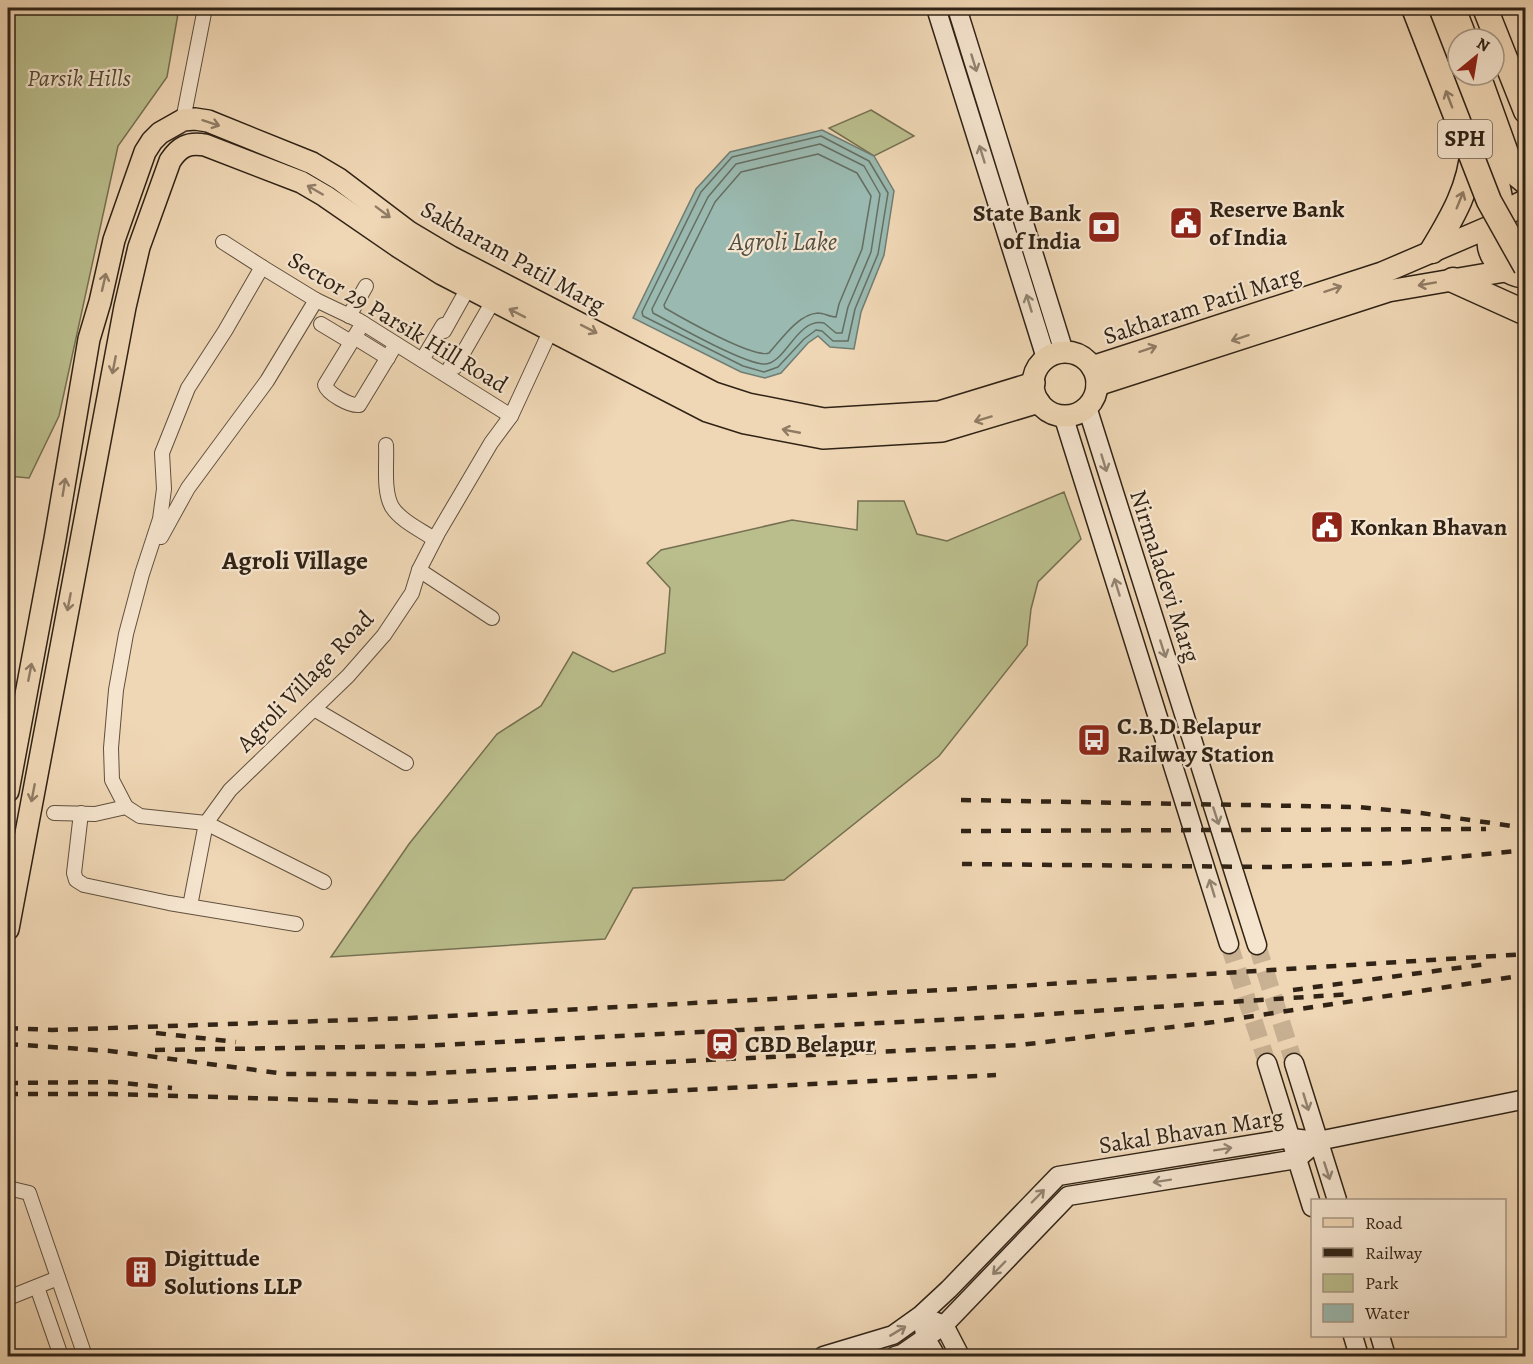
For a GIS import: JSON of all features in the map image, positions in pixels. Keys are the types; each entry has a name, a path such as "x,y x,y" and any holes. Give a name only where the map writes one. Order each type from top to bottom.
{"highway":[{"name":"SPH","path":"1414,8 1489,201 1512,272"},
{"path":"1435,8 1446,38"},
{"path":"1453,8 1460,27"},
{"name":"SPH","path":"1485,8 1526,111"},
{"path":"1464,87 1500,193 1499,220 1490,241 1491,250 1494,258 1512,272"},
{"path":"1482,87 1509,164 1515,173 1526,182"},
{"path":"1432,251 1452,220 1466,186 1473,151 1473,114"},
{"path":"1499,220 1526,202"},
{"path":"1453,280 1524,314"}],"main road":[{"path":"936,8 1055,355"},
{"path":"957,8 1055,355"},
{"name":"Sakharam Patil Marg","path":"183,120 208,121 312,163 339,179 409,232 554,322 706,411 745,423 823,438 942,431 1036,392"},
{"path":"8,791 55,539 89,339 114,240 145,152 160,133 183,120"},
{"name":"Sakharam Patil Marg","path":"8,928 125,307 139,247 175,152 183,146 194,143 228,153 301,182 399,248 468,288 493,301 554,322"},
{"name":"Sakharam Patil Marg","path":"1094,376 1382,273 1499,220"},
{"path":"1472,234 1512,272"},
{"name":"Sakharam Patil Marg","path":"1094,376 1388,291 1512,272"},
{"path":"1055,355 1080,356 1094,376 1096,393 1087,407 1080,412 1063,415 1049,411 1036,392 1035,374 1055,355"},
{"name":"Nirmaladevi Marg","path":"1087,407 1257,945"},
{"name":"Nirmaladevi Marg","path":"1063,415 1229,944"},
{"path":"1267,1063 1311,1204"},
{"path":"1294,1063 1337,1199"},
{"path":"1318,1141 1526,1099"},
{"name":"Sakal Bhavan Marg","path":"824,1356 893,1335 921,1316 1058,1176 1291,1138 1318,1141"},
{"name":"Sakal Bhavan Marg","path":"895,1356 926,1339 944,1325 1068,1196 1297,1159 1318,1141"},
{"path":"921,1316 944,1325 960,1356"},
{"path":"921,1316 926,1339 936,1356"},
{"path":"1354,1337 1359,1356"},
{"path":"1381,1337 1386,1356"}],"street":[{"path":"183,120 205,8"},
{"path":"223,242 262,267"},
{"name":"Sector 29 Parsik Hill Road","path":"126,807 112,780 111,748 116,690 126,634 160,519 164,489 162,453 188,388 225,332 262,267 316,300 363,323 511,416"},
{"path":"349,316 366,286"},
{"path":"422,360 468,288"},
{"path":"142,574 188,488 267,381 316,300"},
{"path":"450,367 455,367 493,301"},
{"name":"Agroli Village Road","path":"206,824 230,790 314,709 384,635 412,593 419,570 434,539 491,443 511,416 554,322"},
{"path":"363,323 325,385 327,390 354,405 359,405 396,344"},
{"path":"321,324 388,358"},
{"path":"386,445 388,493 392,507 401,517 434,539"},
{"path":"419,570 492,618"},
{"path":"314,709 406,763"},
{"path":"54,813 96,814 126,807 140,816 206,824 324,882"},
{"path":"81,813 74,873 76,880 84,885 296,924"},
{"path":"190,906 206,824"},
{"path":"8,1188 29,1193 85,1356"},
{"path":"8,1298 58,1278"},
{"path":"37,1287 61,1356"}],"green space":[{"name":"Parsik Hills","path":"8,8 179,8 167,77 118,146 59,416 29,478 8,476"},
{"path":"871,110 914,136 874,156 829,128"},
{"path":"1064,492 1081,539 1038,582 1031,609 1027,645 939,756 784,880 633,888 605,939 331,957 409,844 497,734 541,706 573,652 613,672 665,653 670,588 647,563 661,550 792,520 857,530 858,501 904,501 917,534 947,541"}],"water":[{"name":"Agroli Lake","path":"822,130 874,156 894,191 884,255 861,312 854,349 830,347 818,336 808,343 781,373 765,378 741,372 633,318 696,189 730,152"}],"tunnel":[{"path":"1229,944 1267,1063"},
{"path":"1257,945 1294,1063"}],"railway":[{"path":"961,800 1358,807 1421,813 1526,828"},
{"path":"961,831 1486,829"},
{"path":"962,864 1270,867 1396,863 1526,850"},
{"path":"8,1028 52,1030 410,1018 1017,986 1526,954"},
{"path":"1293,990 1487,964"},
{"path":"8,1044 110,1051 286,1074 415,1074 1020,1045 1214,1022 1526,975"},
{"path":"155,1050 422,1046 1019,1016 1351,994"},
{"path":"156,1033 236,1042"},
{"path":"8,1094 112,1094 421,1103 996,1075"},
{"path":"8,1083 112,1082 172,1088"}],"place":[{"name":"Reserve Bank of India","path":"1186,223"},
{"name":"State Bank of India","path":"1104,227"},
{"name":"Konkan Bhavan","path":"1327,527"},
{"name":"C.B.D.Belapur Railway Station","path":"1094,740"},
{"name":"CBD Belapur","path":"722,1044"},
{"name":"Digittude Solutions LLP","path":"141,1272"}],"district":[{"name":"Agroli Village","path":"295,560"}]}
